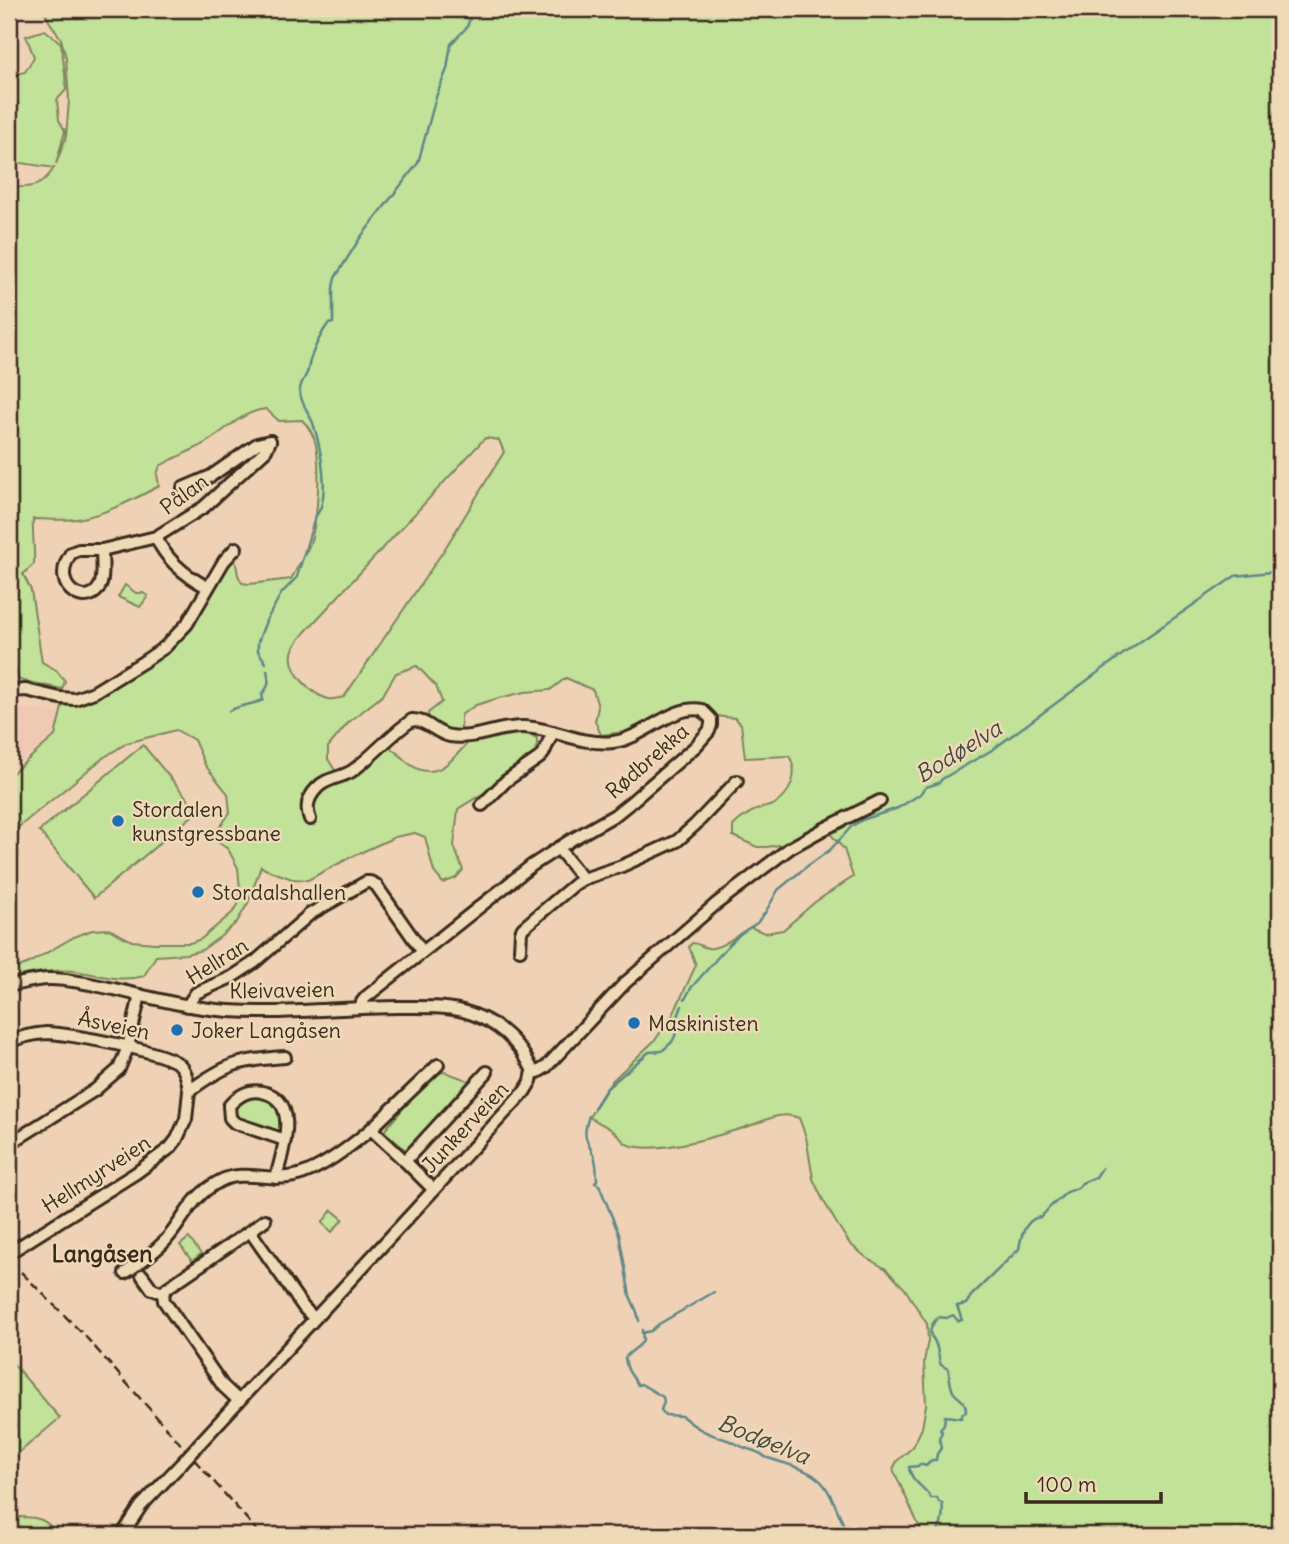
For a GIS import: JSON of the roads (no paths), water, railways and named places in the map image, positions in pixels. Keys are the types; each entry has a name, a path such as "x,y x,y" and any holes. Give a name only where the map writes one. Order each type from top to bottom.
{"street":[{"name":"Pålan","path":"102,550 103,575 99,588 87,596 76,595 67,586 63,573 71,553 79,550 102,550 156,537 204,507 266,450 270,441 257,444 211,476 183,488"},
{"path":"156,537 165,553 178,567 207,587"},
{"path":"9,691 26,690 68,699 84,696 166,647 197,610 223,561 236,548"},
{"name":"Rødbrekka","path":"310,819 307,808 316,789 327,780 351,771 412,720 422,721 438,733 450,736 471,736 494,729 532,727 598,743 612,743 625,740 689,709 702,710 711,719 704,738 630,803 531,866 366,997 361,1007"},
{"path":"482,804 506,781 540,758 553,732"},
{"path":"520,950 521,932 526,925 583,879 622,866 677,841 737,781"},
{"name":"Junkerveien","path":"122,1535 141,1506 525,1091 533,1071 538,1072 547,1067 625,983 738,887 790,848 880,801"},
{"path":"558,848 583,879"},
{"name":"Hellran","path":"187,1006 196,993 255,962 310,914 366,882 376,885 422,951"},
{"name":"Kleivaveien","path":"9,986 61,979 187,1006 228,1011 361,1007 439,1008 472,1014 492,1024 508,1035 523,1052 533,1071"},
{"path":"9,1144 111,1078 124,1059 140,995"},
{"name":"Åsveien","path":"9,1042 30,1035 64,1034 157,1054 178,1063 187,1077 188,1091"},
{"path":"188,1091 233,1064 285,1057"},
{"path":"125,1273 165,1242 195,1199 207,1189 222,1180 237,1176 291,1177 328,1161 370,1129 438,1065"},
{"path":"405,1161 487,1073"},
{"name":"Hellmyrveien","path":"9,1253 136,1173 170,1148 183,1129 188,1091"},
{"path":"276,1178 285,1140 287,1121 283,1107 266,1092 257,1091 245,1093 229,1106 230,1118 235,1123 285,1140"},
{"path":"370,1129 433,1188"},
{"path":"239,1401 220,1382 164,1301 163,1293 265,1220"},
{"path":"250,1231 314,1318"},
{"path":"142,1275 152,1289 163,1293"}],"waterway":[{"path":"266,663 258,651 258,642 281,594 297,577 323,498 319,444 313,423 303,404 301,385 321,335 328,324 333,323 335,278 360,238 418,163 436,97 447,69 451,44 467,27 473,9"},
{"name":"Bodøelva","path":"685,999 691,988 726,948 740,934 757,923 778,890 830,850 852,826 898,808 919,795 926,787 939,783 992,750 1235,576 1280,571"},
{"path":"229,711 263,700 262,694 268,683 267,670"},
{"name":"Bodøelva","path":"594,1108 606,1089 649,1052 662,1051 672,1042 682,1006"},
{"name":"Bodøelva","path":"589,1116 585,1133 594,1156 597,1180 595,1183 599,1185 619,1234 630,1296 639,1321"},
{"path":"938,1535 936,1533 942,1519 942,1503 937,1498 931,1498 912,1476 909,1467 920,1464 926,1466 936,1460 941,1448 940,1429 945,1416 961,1418 966,1408 953,1391 948,1369 941,1365 937,1346 931,1336 932,1325 939,1317 947,1318 953,1315 958,1321 962,1320 957,1306 966,1304 1019,1249 1028,1224 1041,1217 1067,1192 1096,1177 1102,1168"},
{"path":"642,1333 651,1331 714,1292"},
{"name":"Bodøelva","path":"642,1330 643,1341 625,1358 626,1363 638,1385 641,1384 663,1397 661,1410 665,1415 682,1416 705,1431 812,1474 828,1490 848,1535"}],"railway":[{"path":"21,1272 85,1336 261,1535"}],"place":[{"name":"Stordalen kunstgressbane","path":"118,821"},
{"name":"Stordalshallen","path":"198,892"},
{"name":"Maskinisten","path":"634,1023"},
{"name":"Joker Langåsen","path":"177,1030"}],"district":[{"name":"Langåsen","path":"102,1253"}]}
